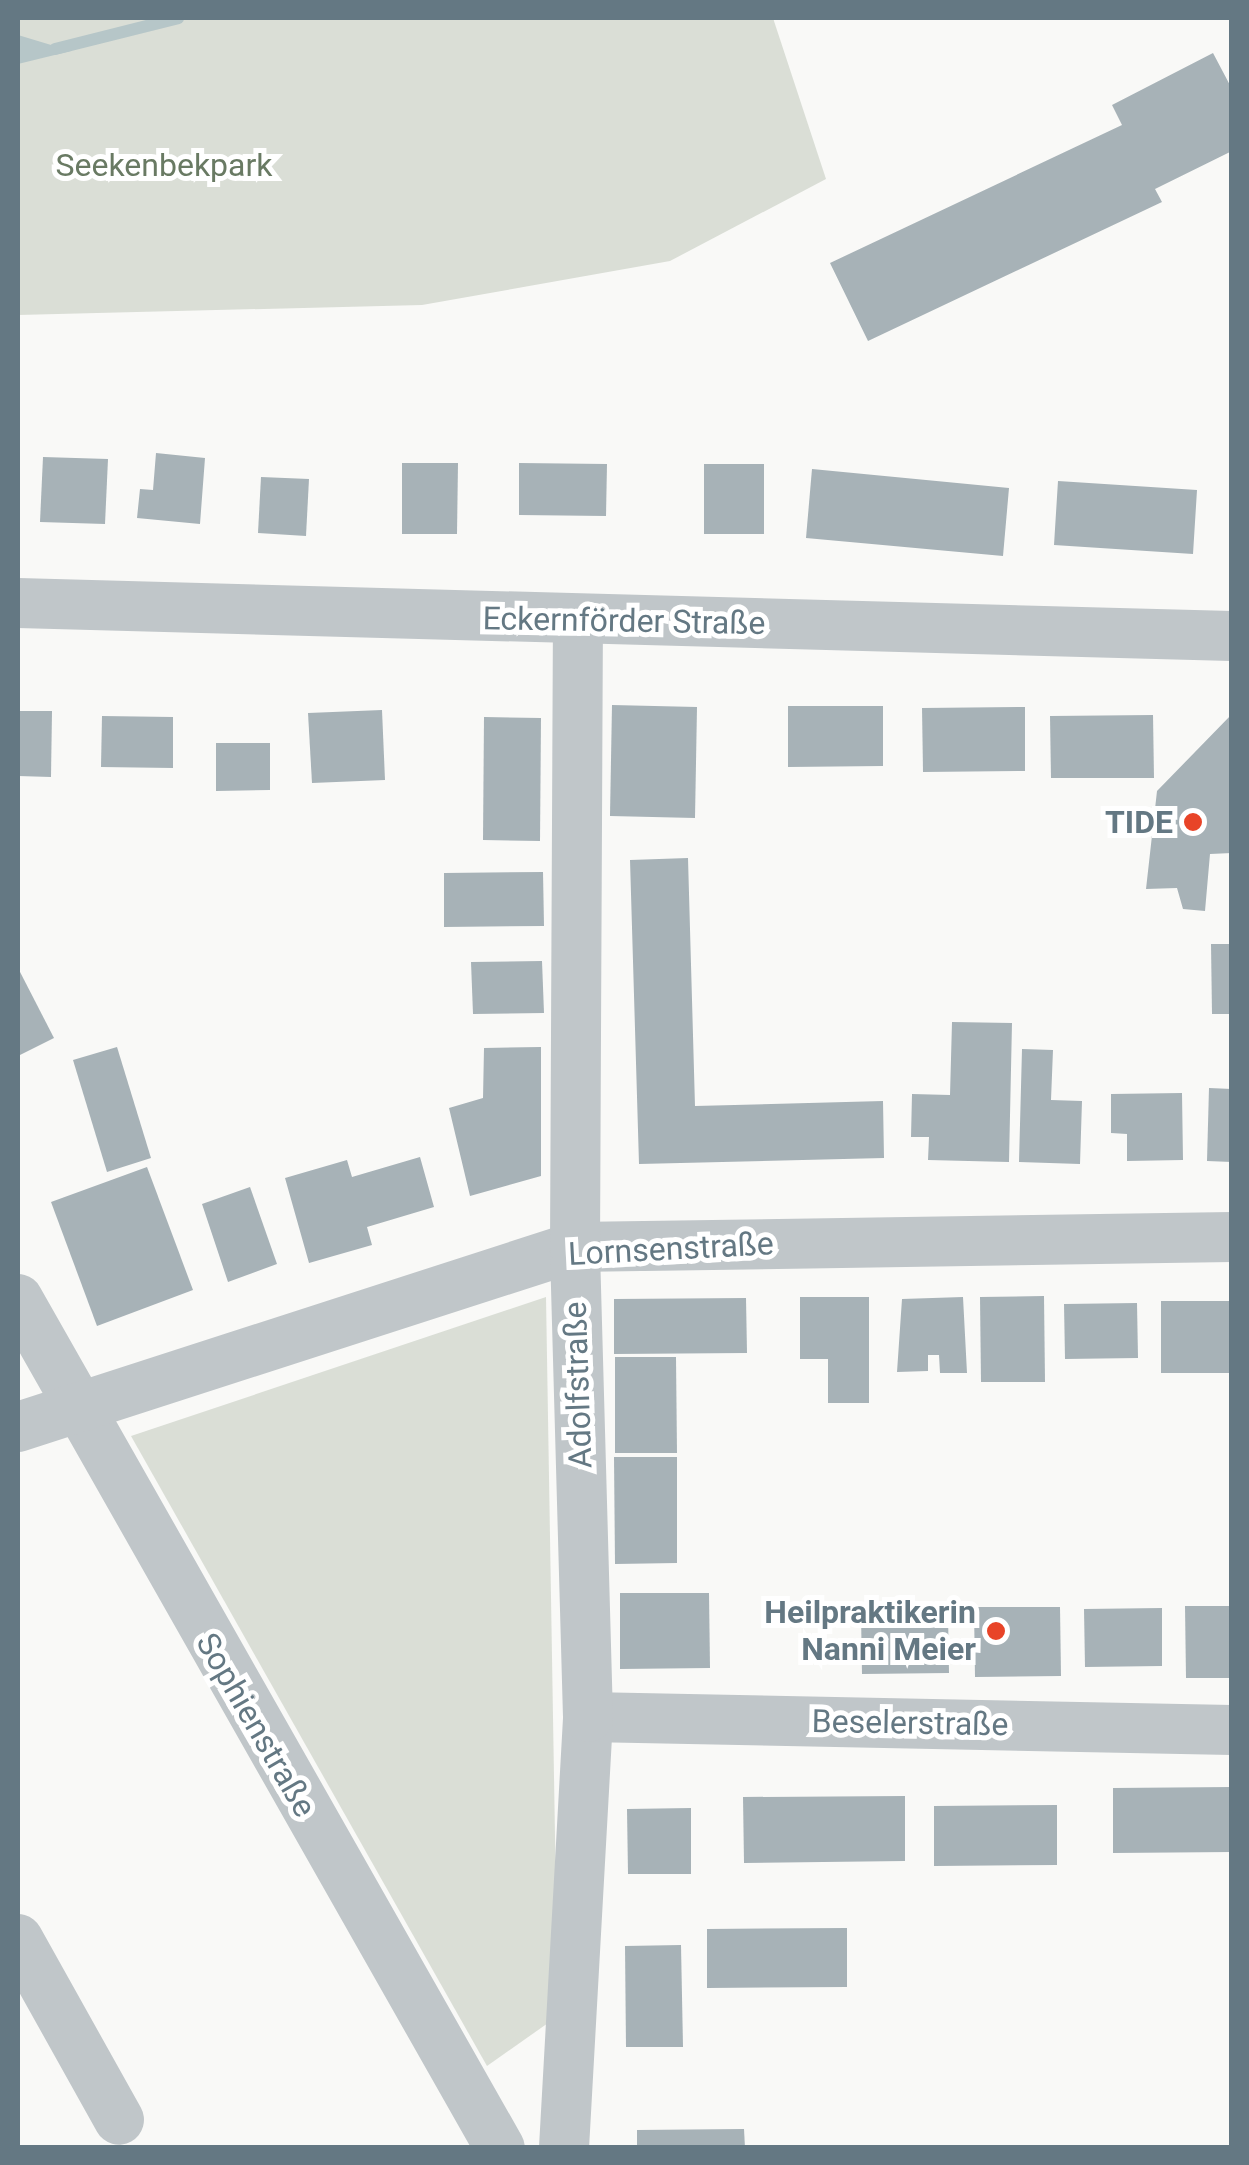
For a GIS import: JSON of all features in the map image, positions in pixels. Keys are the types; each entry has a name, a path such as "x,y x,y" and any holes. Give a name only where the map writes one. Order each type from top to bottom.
{"street":[{"name":"Eckernförder Straße","path":"18,603 1232,636"},
{"name":"Adolfstraße","path":"564,2148 588,1717 574,1247 578,621"},
{"name":"Lornsenstraße","path":"18,1428 574,1247 1232,1237"},
{"name":"Sophienstraße","path":"18,1299 76,1412 500,2148"},
{"name":"Beselerstraße","path":"588,1717 1232,1730"},
{"path":"18,1938 119,2120"}],"green space":[{"name":"Seekenbekpark","path":"18,18 773,18 826,179 670,261 422,305 18,315"},
{"path":"546,1297 558,2016 487,2066 131,1436"}],"shaded area":[{"path":"18,35 71,51 18,64"}],"building":[{"path":"1213,53 1232,89 1232,151 1155,189 1162,202 868,341 830,263 1122,125 1112,105"},
{"path":"156,453 205,458 200,524 137,518 140,489 153,490"},
{"path":"43,457 108,459 105,524 40,522"},
{"path":"402,463 458,463 457,534 402,534"},
{"path":"519,463 607,464 606,516 519,515"},
{"path":"704,464 764,464 764,534 704,534"},
{"path":"812,469 1009,488 1003,556 806,538"},
{"path":"261,477 309,479 306,536 258,533"},
{"path":"1058,481 1197,490 1193,554 1054,545"},
{"path":"612,705 697,707 695,818 610,816"},
{"path":"788,706 883,706 883,766 788,767"},
{"path":"1025,707 1025,771 923,772 922,708"},
{"path":"382,710 385,780 312,783 308,713"},
{"path":"18,711 52,711 51,777 18,776"},
{"name":"TIDE","path":"1232,714 1232,853 1210,854 1205,911 1183,909 1177,888 1146,889 1157,791"},
{"path":"1153,715 1154,778 1051,778 1050,716"},
{"path":"102,716 173,717 173,768 101,767"},
{"path":"484,717 541,718 540,841 483,840"},
{"path":"216,743 270,743 270,790 216,791"},
{"path":"688,858 695,1106 883,1101 884,1158 639,1164 630,860"},
{"path":"543,872 544,926 444,927 444,873"},
{"path":"1211,944 1232,944 1232,1014 1212,1014"},
{"path":"542,961 544,1013 473,1014 471,962"},
{"path":"18,968 54,1038 18,1056"},
{"path":"952,1022 1012,1023 1009,1162 928,1160 929,1137 911,1137 912,1094 950,1095"},
{"path":"117,1047 151,1158 107,1172 73,1060"},
{"path":"541,1047 541,1176 470,1196 449,1108 483,1098 484,1048"},
{"path":"1022,1049 1053,1050 1051,1100 1082,1101 1080,1164 1019,1162"},
{"path":"1209,1088 1232,1089 1232,1162 1207,1161"},
{"path":"1182,1093 1183,1160 1127,1161 1127,1134 1111,1133 1111,1094"},
{"path":"420,1157 434,1207 367,1227 372,1245 309,1263 285,1178 347,1160 352,1177"},
{"path":"147,1167 193,1290 97,1326 51,1202"},
{"path":"250,1187 277,1264 228,1282 202,1204"},
{"path":"1044,1296 1045,1382 981,1382 980,1297"},
{"path":"800,1297 869,1297 869,1403 828,1403 828,1359 800,1359"},
{"path":"963,1297 967,1373 940,1373 939,1355 928,1355 928,1371 897,1372 902,1299"},
{"path":"746,1298 747,1353 614,1354 614,1299"},
{"path":"1161,1301 1232,1301 1232,1373 1161,1373"},
{"path":"1137,1303 1138,1358 1065,1359 1064,1304"},
{"path":"615,1357 676,1357 677,1453 615,1453"},
{"path":"614,1457 677,1457 677,1563 615,1564"},
{"path":"620,1593 709,1593 710,1668 620,1669"},
{"path":"1185,1606 1232,1606 1232,1678 1186,1678"},
{"path":"974,1607 1060,1607 1061,1676 975,1677"},
{"path":"1162,1608 1162,1666 1085,1667 1084,1609"},
{"path":"948,1613 949,1673 862,1674 861,1614"},
{"path":"1232,1787 1232,1852 1113,1853 1113,1788"},
{"path":"905,1796 905,1861 744,1863 743,1797"},
{"path":"1057,1805 1057,1865 934,1866 934,1806"},
{"path":"691,1808 691,1874 628,1874 627,1809"},
{"path":"847,1928 847,1987 707,1988 707,1929"},
{"path":"681,1945 683,2047 626,2047 625,1946"},
{"path":"744,2129 745,2148 637,2148 637,2130"}],"waterway":[{"path":"55,49 178,18"}],"place":[{"name":"TIDE","path":"1193,822"},
{"name":"Heilpraktikerin Nanni Meier","path":"996,1631"}]}
